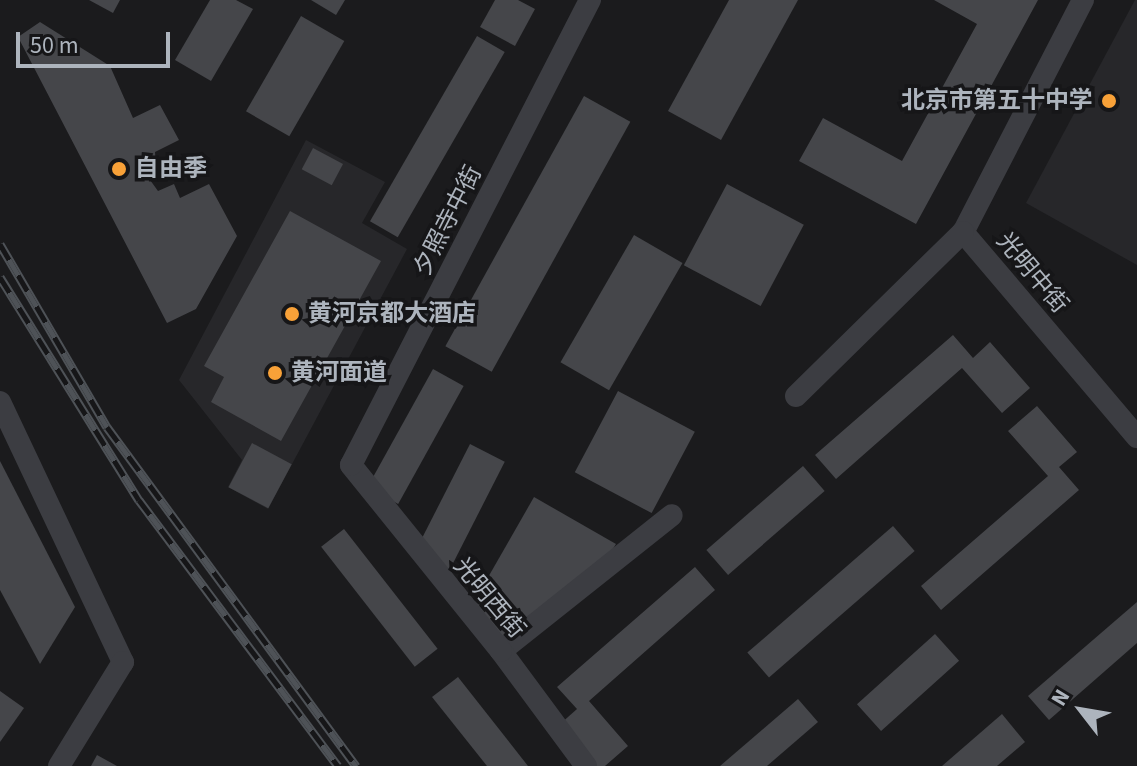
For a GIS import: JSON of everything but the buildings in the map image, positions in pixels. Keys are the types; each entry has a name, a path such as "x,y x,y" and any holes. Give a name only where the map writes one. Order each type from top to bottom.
{"street":[{"name":"夕照寺中街","path":"351,465 590,0"},
{"name":"光明中街","path":"1083,0 963,232 1137,437"},
{"path":"796,396 963,232"},
{"path":"0,402 123,662 59,766"},
{"name":"光明西街","path":"351,465 501,651 586,766"},
{"path":"501,651 672,515"}],"shaded area":[{"name":"北京市第五十中学","path":"1137,0 1137,265 1026,203"},
{"path":"306,140 385,182 362,223 407,249 268,509 228,487 242,460 179,380"}],"railway":[{"path":"0,244 107,427 356,766"},
{"path":"0,277 139,500 338,766"}],"place":[{"name":"北京市第五十中学","path":"1109,101"},
{"name":"自由季","path":"119,169"},
{"name":"黄河京都大酒店","path":"292,314"},
{"name":"黄河面道","path":"275,373"}]}
